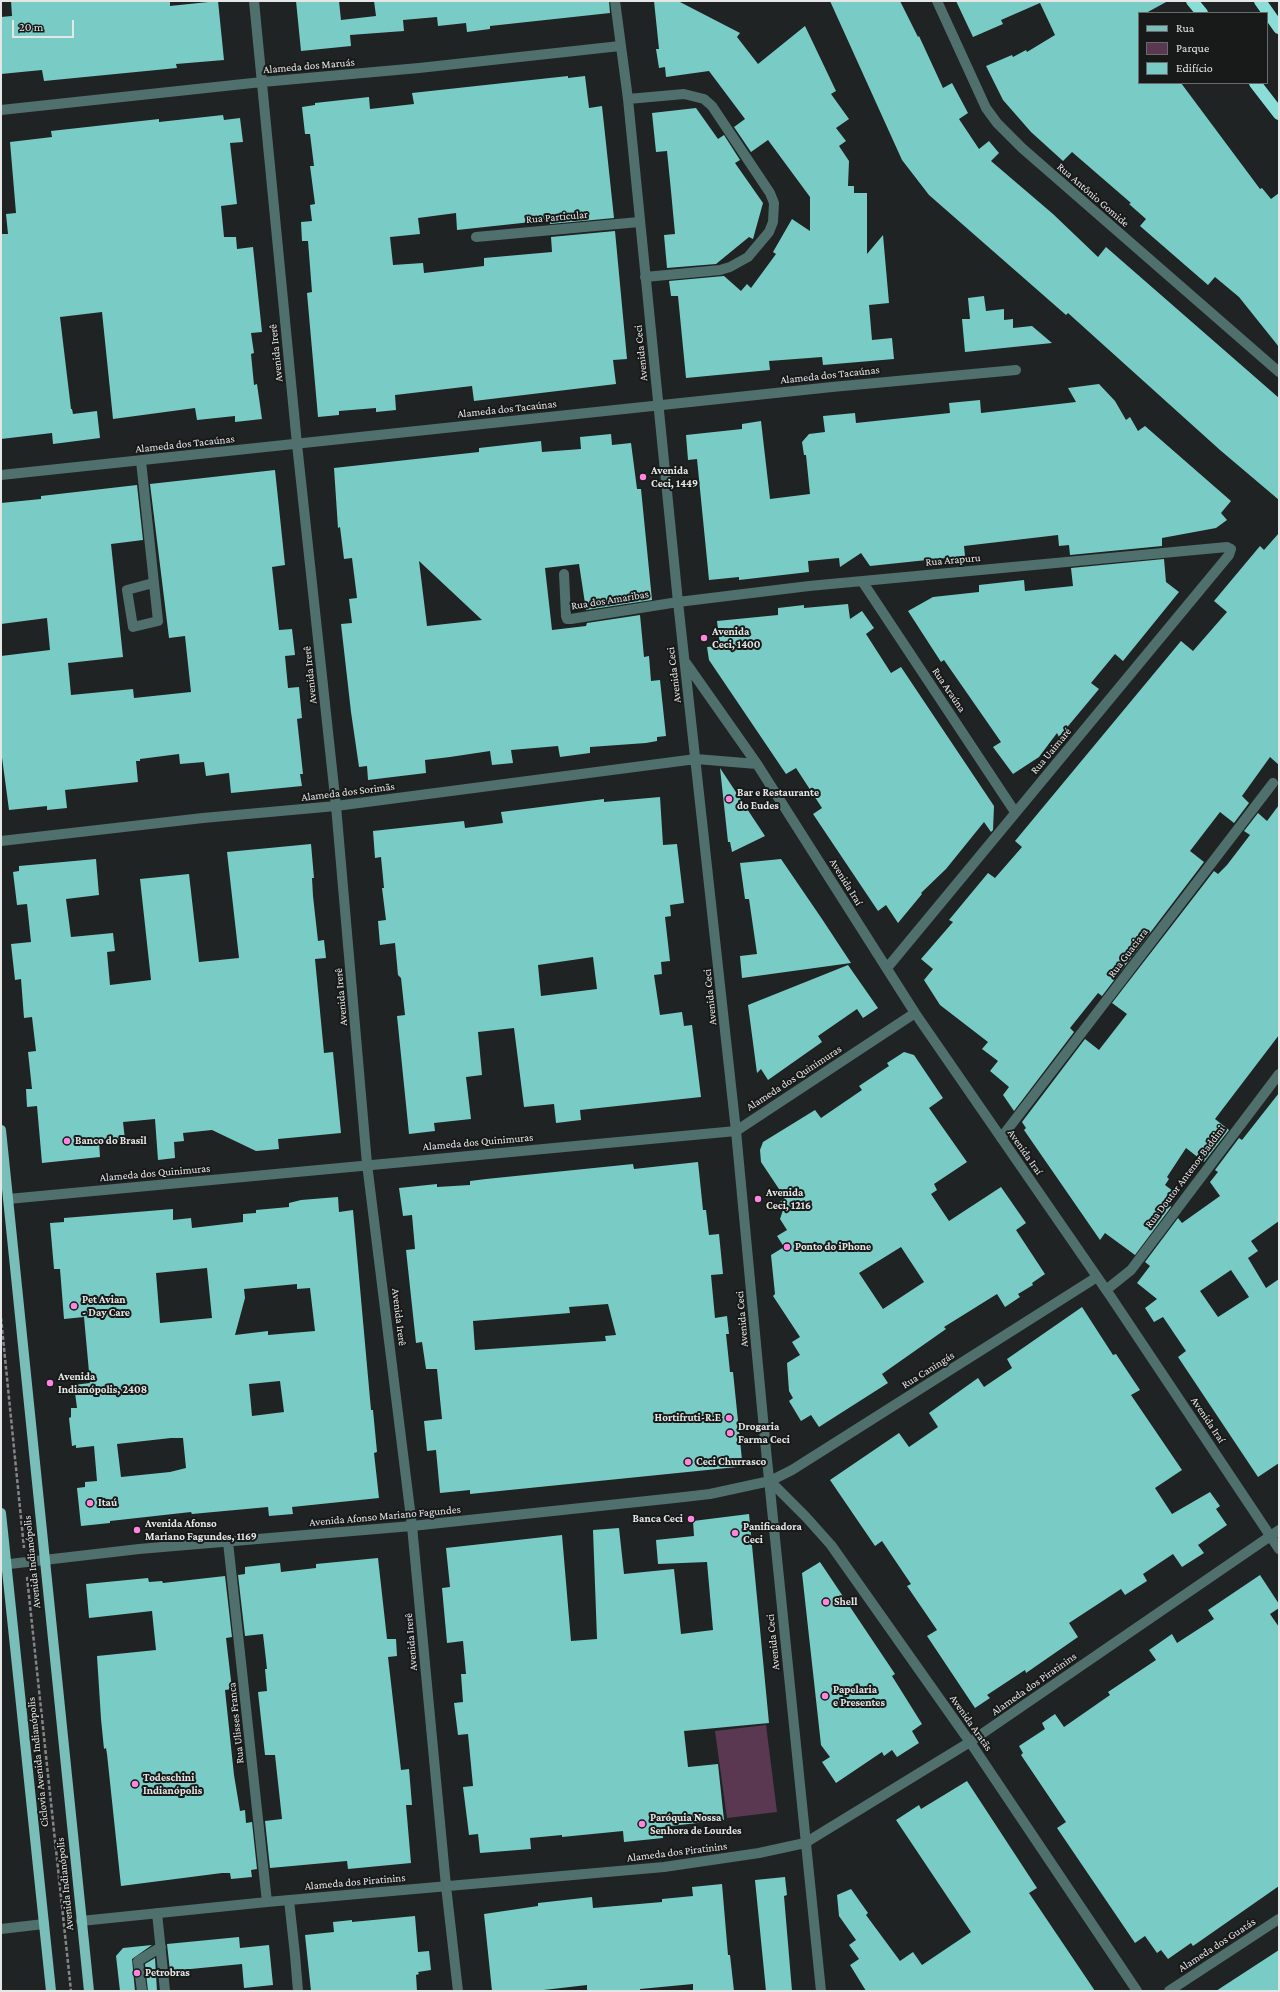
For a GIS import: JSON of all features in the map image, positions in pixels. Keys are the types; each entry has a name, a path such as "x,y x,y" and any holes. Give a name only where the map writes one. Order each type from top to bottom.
{"highway":[{"path":"1192,1 1201,12"},
{"path":"1260,1 1277,22"},
{"path":"1256,84 1279,114"}],"main road":[{"name":"Avenida Indianópolis","path":"1,1130 80,1921 89,1991"},
{"path":"1,1513 3,1565 51,1991"}],"street":[{"name":"Avenida Irerê","path":"254,1 297,444 336,806 368,1164 412,1526 446,1886 458,1991"},
{"name":"Avenida Ceci","path":"615,1 628,99 639,222 659,405 678,602 736,1131 820,1991"},
{"name":"Rua Antônio Gomide","path":"937,1 986,108 997,123 1022,148 1279,372"},
{"name":"Alameda dos Maruás","path":"1,110 262,82 419,68 620,46"},
{"path":"628,99 684,94 704,99 716,112 770,193 774,203 773,222 769,232 748,257 730,267 720,270 645,277"},
{"name":"Rua Particular","path":"476,238 639,222"},
{"name":"Alameda dos Tacaúnas","path":"1,475 832,387 1016,370"},
{"path":"141,461 158,621 133,628 127,590 153,584"},
{"name":"Rua Arapuru","path":"678,602 862,581 1227,548 1232,549"},
{"name":"Rua Uaimaré","path":"886,968 1229,555 1232,549"},
{"name":"Rua dos Amaribas","path":"564,574 566,616 569,619 678,602"},
{"name":"Rua Araúna","path":"862,581 1015,812"},
{"name":"Avenida Iraí","path":"685,662 757,764 915,1013 1275,1533 1279,1549"},
{"path":"696,759 757,764"},
{"name":"Alameda dos Sorimãs","path":"1,841 203,818 336,806 696,759"},
{"name":"Rua Guaciara","path":"1001,1138 1273,783"},
{"name":"Alameda dos Quinimuras","path":"8,1199 368,1164 736,1131 915,1013"},
{"name":"Rua Doutor Antenor Baddini","path":"1106,1290 1131,1270 1279,1074"},
{"name":"Rua Caningás","path":"770,1481 799,1466 1097,1277"},
{"name":"Avenida Afonso Mariano Fagundes","path":"3,1565 228,1542 412,1526 710,1494 770,1481"},
{"name":"Avenida Aratãs","path":"770,1481 806,1517 831,1545 970,1742 1137,1991"},
{"name":"Alameda dos Piratinins","path":"80,1921 267,1902 664,1867 759,1853 805,1843 970,1742 1275,1533"},
{"name":"Rua Ulisses Franca","path":"228,1542 267,1902"},
{"path":"289,1900 296,1955 298,1991"},
{"path":"157,1913 165,1991"},
{"name":"Alameda dos Guatás","path":"1169,1991 1279,1919"},
{"path":"1,1929 44,1924"},
{"path":"142,1991 138,1961 160,1946"}],"path":[{"path":"1,1318 23,1541"},
{"name":"Ciclovia Avenida Indianópolis","path":"29,1602 71,1991"}],"green space":[{"path":"766,1725 777,1812 727,1818 715,1731"}],"building":[{"path":"11,1 170,1 170,6 218,1 224,60 176,64 177,68 44,81 42,70 1,74 1,17 12,16"},
{"path":"296,1 339,1 341,20 376,16 374,1 609,1 610,13 490,26 490,29 467,32 466,23 438,26 437,17 403,20 404,31 350,35 351,46 301,51"},
{"path":"654,1 678,1 740,33 737,37 758,64 805,26 836,91 831,94 849,119 836,128 846,141 839,146 849,161 848,186 854,186 854,193 867,193 867,254 883,235 889,303 869,305 872,340 892,338 894,359 823,365 822,357 769,361 770,370 686,378 678,296 671,296 669,281 724,276 741,291 747,284 751,288 776,254 773,252 792,219 810,231 810,197 768,140 751,152 734,127 745,119 709,71 666,77 665,67 659,68 656,49 659,49"},
{"path":"830,1 900,1 918,37 919,36 943,88 952,83 968,113 959,119 979,149 989,141 999,153 991,161 1053,214 1098,257 1106,247 1279,398 1279,500 1220,450 1068,313 1066,315 929,195 902,160"},
{"path":"956,1 1168,1 1148,12 1138,12 1138,84 1182,84 1260,189 1262,188 1271,199 1279,193 1279,347 1239,297 1215,277 1208,285 1140,226 1146,219 1129,204 1131,203 1072,152 1063,161 1031,132 1003,100 986,66 1012,55 1013,57 1026,50 1027,52 1055,35 1040,3 1001,20 1003,24 973,37"},
{"path":"568,76 568,78 585,76 589,108 602,106 614,218 550,224 550,220 457,230 456,213 418,218 420,234 390,237 393,265 423,263 424,273 484,266 484,258 552,252 551,237 615,231 627,359 613,360 616,384 474,401 472,386 395,395 396,410 376,412 376,408 339,411 339,415 318,417 307,293 312,292 308,241 302,241 301,222 312,221 310,205 315,204 310,166 314,166 310,134 305,134 302,107 315,105 315,103 369,97 370,109 414,104 412,93"},
{"path":"696,108 718,139 724,135 740,160 735,163 763,203 753,239 749,237 716,264 667,268 664,235 675,234 671,191 667,151 656,152 652,113"},
{"path":"223,115 224,120 240,118 243,142 230,143 237,204 221,206 224,237 236,237 237,249 253,247 262,332 251,333 254,353 251,354 254,385 257,384 262,419 235,422 235,416 197,420 195,408 113,419 102,312 60,317 71,409 73,414 97,411 100,438 53,444 52,433 1,439 1,234 8,234 6,214 16,213 10,142 52,137 51,131 159,119 159,122"},
{"path":"984,296 986,311 1004,309 1004,320 1013,319 1013,328 1032,326 1052,343 965,352 962,319 970,319 968,298"},
{"path":"1099,384 1115,401 1126,420 1130,417 1138,431 1145,426 1231,501 1221,513 1227,520 1216,528 1162,538 1162,546 1070,555 1069,545 1059,546 1058,535 964,546 965,556 870,566 861,553 840,567 839,558 808,561 809,572 739,580 739,577 709,580 697,459 688,460 686,435 742,429 742,424 761,421 770,499 810,494 806,455 804,455 802,442 809,434 825,432 823,416 855,413 856,423 950,413 949,403 980,400 981,413 1076,402 1068,388"},
{"path":"611,434 612,445 631,443 637,489 641,489 652,600 586,610 579,564 545,568 552,630 586,626 587,623 640,615 644,657 649,656 651,681 660,680 666,736 657,737 657,741 646,743 590,747 590,753 560,757 558,746 511,750 513,763 492,765 490,751 425,760 426,773 368,780 367,766 359,767 341,624 352,623 349,599 357,598 352,558 344,559 340,527 338,528 334,468 479,452 479,448 541,441 542,452 581,449 580,437","holes":["419,561 482,620 427,626"]},
{"path":"275,470 285,565 272,567 279,630 292,629 295,655 285,656 288,688 299,687 302,718 297,719 303,774 300,774 302,786 231,793 229,773 206,776 204,762 180,764 179,754 140,759 140,761 136,761 138,782 65,790 67,808 47,810 47,806 9,810 1,750 1,656 50,650 47,618 1,624 1,503 41,499 41,496 137,485 143,540 111,544 123,657 68,663 71,695 133,689 134,698 191,692 185,636 169,638 150,484"},
{"path":"1279,533 1279,765 1270,757 1242,796 1249,803 1234,823 1220,812 1190,851 1204,862 1102,996 1098,993 1070,1028 1074,1032 1014,1111 1003,1095 1009,1087 990,1071 998,1061 982,1049 988,1042 940,1005 924,980 933,969 921,959 953,922 949,920 988,873 995,878 1022,847 1015,841 1181,641 1193,651 1227,612 1214,601 1260,546 1264,550"},
{"path":"1164,559 1166,582 1179,592 1123,661 1115,654 1091,683 1099,689 1059,737 1057,733 1039,757 1013,774 993,747 1001,742 944,660 941,662 908,611 933,597 979,592 979,585 1024,580 1025,591 1073,586 1071,568"},
{"path":"848,604 850,619 862,611 874,628 866,634 891,673 901,667 994,806 993,830 991,832 984,822 946,869 921,893 922,894 898,923 886,905 878,911 813,814 822,808 796,768 786,774 709,660 707,647 720,646 717,621 778,615 778,608 804,605 804,608"},
{"path":"720,768 765,836 732,852 730,842 728,842"},
{"path":"660,797 663,845 677,844 684,903 670,905 671,916 665,917 670,961 661,962 662,974 654,975 660,1015 682,1012 684,1026 692,1025 701,1097 580,1110 581,1120 556,1123 554,1104 524,1107 514,1028 478,1032 482,1075 466,1077 471,1119 434,1123 435,1131 409,1134 397,1016 405,1015 401,978 398,975 395,943 380,945 378,921 386,920 382,888 384,888 381,857 375,858 373,831 464,821 465,828 503,823 501,812 604,799 604,802","holes":["593,957 597,989 541,996 538,965"]},
{"path":"1279,805 1279,1035 1215,1119 1229,1130 1204,1162 1186,1148 1167,1177 1169,1179 1165,1185 1173,1191 1166,1200 1171,1207 1135,1255 1105,1233 1100,1240 1024,1130 1026,1128 1022,1122 1085,1039 1099,1050 1127,1014 1112,1003 1214,871 1218,874 1227,865 1250,835 1244,831 1258,813 1267,821"},
{"path":"311,844 314,878 312,878 313,896 318,941 324,940 326,958 315,959 324,1053 333,1052 341,1133 278,1139 279,1149 256,1151 212,1130 183,1133 184,1141 174,1142 175,1158 158,1160 155,1119 123,1122 125,1140 99,1142 100,1157 42,1163 37,1106 27,1107 26,1089 32,1089 28,1052 36,1051 32,1017 24,1018 21,979 15,980 11,944 31,942 27,904 17,905 13,872 19,871 19,866 96,859 99,895 66,899 71,937 113,933 115,951 107,952 110,985 151,980 140,879 189,874 199,962 239,958 227,852"},
{"path":"781,859 851,963 742,978 740,956 757,954 749,899 745,899 740,863"},
{"path":"848,965 878,1008 863,1018 857,1009 818,1036 822,1042 768,1080 761,1069 757,1073 748,1005"},
{"path":"904,1052 914,1055 943,1098 929,1108 967,1162 934,1184 937,1190 931,1194 949,1221 1001,1187 1026,1223 1016,1230 1045,1274 1032,1283 1033,1285 1018,1294 1020,1297 1005,1307 997,1294 944,1327 946,1329 882,1374 888,1383 819,1427 811,1415 801,1421 789,1401 793,1398 789,1391 787,1363 800,1355 792,1342 800,1337 773,1296 775,1294 771,1255 784,1247 777,1236 787,1230 780,1219 784,1207 780,1202 785,1198 761,1162 760,1150 763,1142 815,1110 821,1118 862,1090 859,1086 889,1066 887,1063","holes":["901,1247 924,1282 883,1309 859,1273"]},
{"path":"1279,1093 1279,1221 1251,1241 1258,1251 1248,1258 1266,1288 1279,1279 1279,1463 1258,1477 1178,1357 1186,1351 1163,1317 1154,1322 1145,1308 1157,1299 1137,1283 1150,1266 1145,1262 1178,1218 1182,1223 1220,1196 1210,1182 1218,1172 1215,1170 1239,1138 1242,1140","holes":["1231,1270 1249,1297 1218,1317 1200,1291"]},
{"path":"698,1162 703,1210 706,1210 709,1235 719,1234 723,1274 711,1275 715,1318 727,1316 729,1334 726,1334 730,1372 733,1372 742,1460 737,1467 470,1494 470,1490 440,1493 436,1450 427,1451 424,1421 442,1419 437,1369 426,1369 422,1342 416,1343 406,1250 415,1249 412,1215 403,1216 399,1188 437,1184 437,1187 470,1185 470,1181 633,1164 634,1169","holes":["608,1304 616,1335 605,1336 606,1341 475,1350 473,1321 570,1313 569,1307"]},
{"path":"338,1197 339,1212 353,1210 371,1410 373,1410 377,1452 374,1453 379,1498 292,1507 293,1514 269,1516 268,1507 192,1514 191,1512 110,1521 110,1523 81,1526 77,1488 85,1487 85,1482 97,1481 94,1446 76,1448 76,1445 72,1446 69,1418 71,1417 71,1408 77,1408 74,1385 90,1383 84,1317 64,1319 60,1269 54,1269 50,1223 64,1222 64,1218 173,1209 173,1220 191,1218 192,1228 243,1222 243,1214 256,1213 256,1210 289,1207 289,1203 301,1200","holes":["207,1268 212,1318 160,1323 156,1273","297,1284 297,1289 310,1288 315,1331 268,1335 268,1331 235,1335 245,1298 244,1289","280,1381 284,1412 252,1416 249,1384","183,1438 186,1468 170,1472 121,1477 117,1444"]},
{"path":"1082,1307 1113,1355 1116,1354 1140,1390 1131,1395 1182,1470 1155,1488 1172,1514 1210,1492 1220,1506 1216,1509 1227,1525 1198,1545 1204,1553 1182,1567 1173,1554 1143,1574 1147,1581 1125,1595 1121,1589 1069,1623 1078,1637 1026,1673 1025,1670 987,1695 990,1698 975,1708 927,1636 937,1630 907,1586 911,1584 882,1541 875,1546 830,1480 899,1433 909,1447 938,1427 929,1413 978,1378 984,1387 1012,1368 1007,1359"},
{"path":"749,1514 769,1723 684,1731 688,1767 718,1764 724,1820 662,1827 663,1838 624,1842 623,1831 562,1837 562,1835 530,1838 531,1849 480,1853 478,1834 469,1835 463,1787 473,1786 468,1734 458,1735 454,1703 463,1702 461,1674 466,1674 463,1641 447,1643 442,1588 450,1587 446,1548 562,1535 571,1641 597,1639 593,1530 619,1528 624,1574 674,1569 681,1634 713,1630 707,1562 658,1564 656,1540 694,1536 693,1521"},
{"path":"378,1558 387,1639 396,1639 397,1656 388,1657 401,1770 409,1769 412,1805 406,1805 411,1863 348,1869 347,1861 270,1868 265,1821 282,1819 275,1755 265,1755 258,1692 267,1691 265,1669 267,1669 263,1634 245,1636 238,1575 245,1574 245,1567 280,1563 281,1572 316,1568 316,1564"},
{"path":"820,1562 895,1674 892,1676 922,1724 912,1731 919,1743 897,1757 892,1750 884,1756 882,1752 836,1783 822,1762 830,1757 821,1745 802,1573"},
{"path":"1260,1575 1279,1604 1279,1608 1270,1614 1279,1627 1279,1886 1193,1946 1191,1943 1168,1959 1161,1950 1157,1953 1145,1936 1135,1943 1057,1828 1066,1822 1021,1755 1023,1753 1019,1746 1045,1729 1042,1723 1055,1714 1064,1727 1110,1695 1108,1692 1156,1660 1149,1650 1172,1634 1177,1643 1214,1619 1208,1610"},
{"path":"225,1576 232,1637 226,1638 232,1689 225,1690 234,1775 240,1811 245,1810 246,1823 252,1822 257,1869 251,1870 252,1877 231,1879 230,1873 222,1873 121,1886 107,1754 106,1748 104,1749 97,1656 156,1650 152,1611 89,1618 86,1584 148,1578 149,1582 162,1581 163,1583"},
{"path":"967,1781 1037,1888 1029,1893 1095,1991 866,1991 850,1965 859,1959 849,1945 856,1940 839,1916 837,1895 851,1889 868,1913 866,1915 900,1961 913,1952 922,1965 971,1932 896,1820 919,1805 921,1809"},
{"path":"785,1877 787,1895 784,1896 792,1991 766,1991 755,1880"},
{"path":"722,1884 728,1955 730,1955 734,1991 693,1991 693,1984 640,1989 640,1991 587,1991 587,1985 535,1991 492,1991 484,1914 538,1906 538,1903 592,1897 593,1908 662,1902 662,1899 693,1896 692,1887"},
{"path":"415,1916 418,1952 429,1951 431,1970 418,1972 419,1974 416,1975 417,1991 311,1991 305,1935 334,1932 333,1922 352,1920 352,1922"},
{"path":"239,1937 240,1948 269,1945 273,1985 244,1988 242,1964 170,1971 167,1944"},
{"path":"152,1945 132,1959 135,1991 120,1991 116,1956 123,1948"},
{"path":"1279,1950 1279,1991 1216,1991 1259,1963"},
{"path":"155,1958 157,1991 148,1991 145,1964"}],"place":[{"name":"Avenida Ceci, 1449","path":"643,477"},
{"name":"Avenida Ceci, 1400","path":"704,638"},
{"name":"Bar e Restaurante do Eudes","path":"729,799"},
{"name":"Banco do Brasil","path":"67,1141"},
{"name":"Avenida Ceci, 1216","path":"758,1199"},
{"name":"Ponto do iPhone","path":"787,1247"},
{"name":"Pet Avian - Day Care","path":"74,1306"},
{"name":"Avenida Indianópolis, 2408","path":"50,1383"},
{"name":"Hortifruti-R.E","path":"729,1418"},
{"name":"Drogaria Farma Ceci","path":"730,1433"},
{"name":"Ceci Churrasco","path":"688,1462"},
{"name":"Itaú","path":"90,1503"},
{"name":"Banca Ceci","path":"691,1519"},
{"name":"Avenida Afonso Mariano Fagundes, 1169","path":"137,1530"},
{"name":"Panificadora Ceci","path":"735,1533"},
{"name":"Shell","path":"826,1602"},
{"name":"Papelaria e Presentes","path":"825,1696"},
{"name":"Todeschini Indianópolis","path":"135,1784"},
{"name":"Paróquia Nossa Senhora de Lourdes","path":"642,1824"},
{"name":"Petrobras","path":"137,1973"}]}
